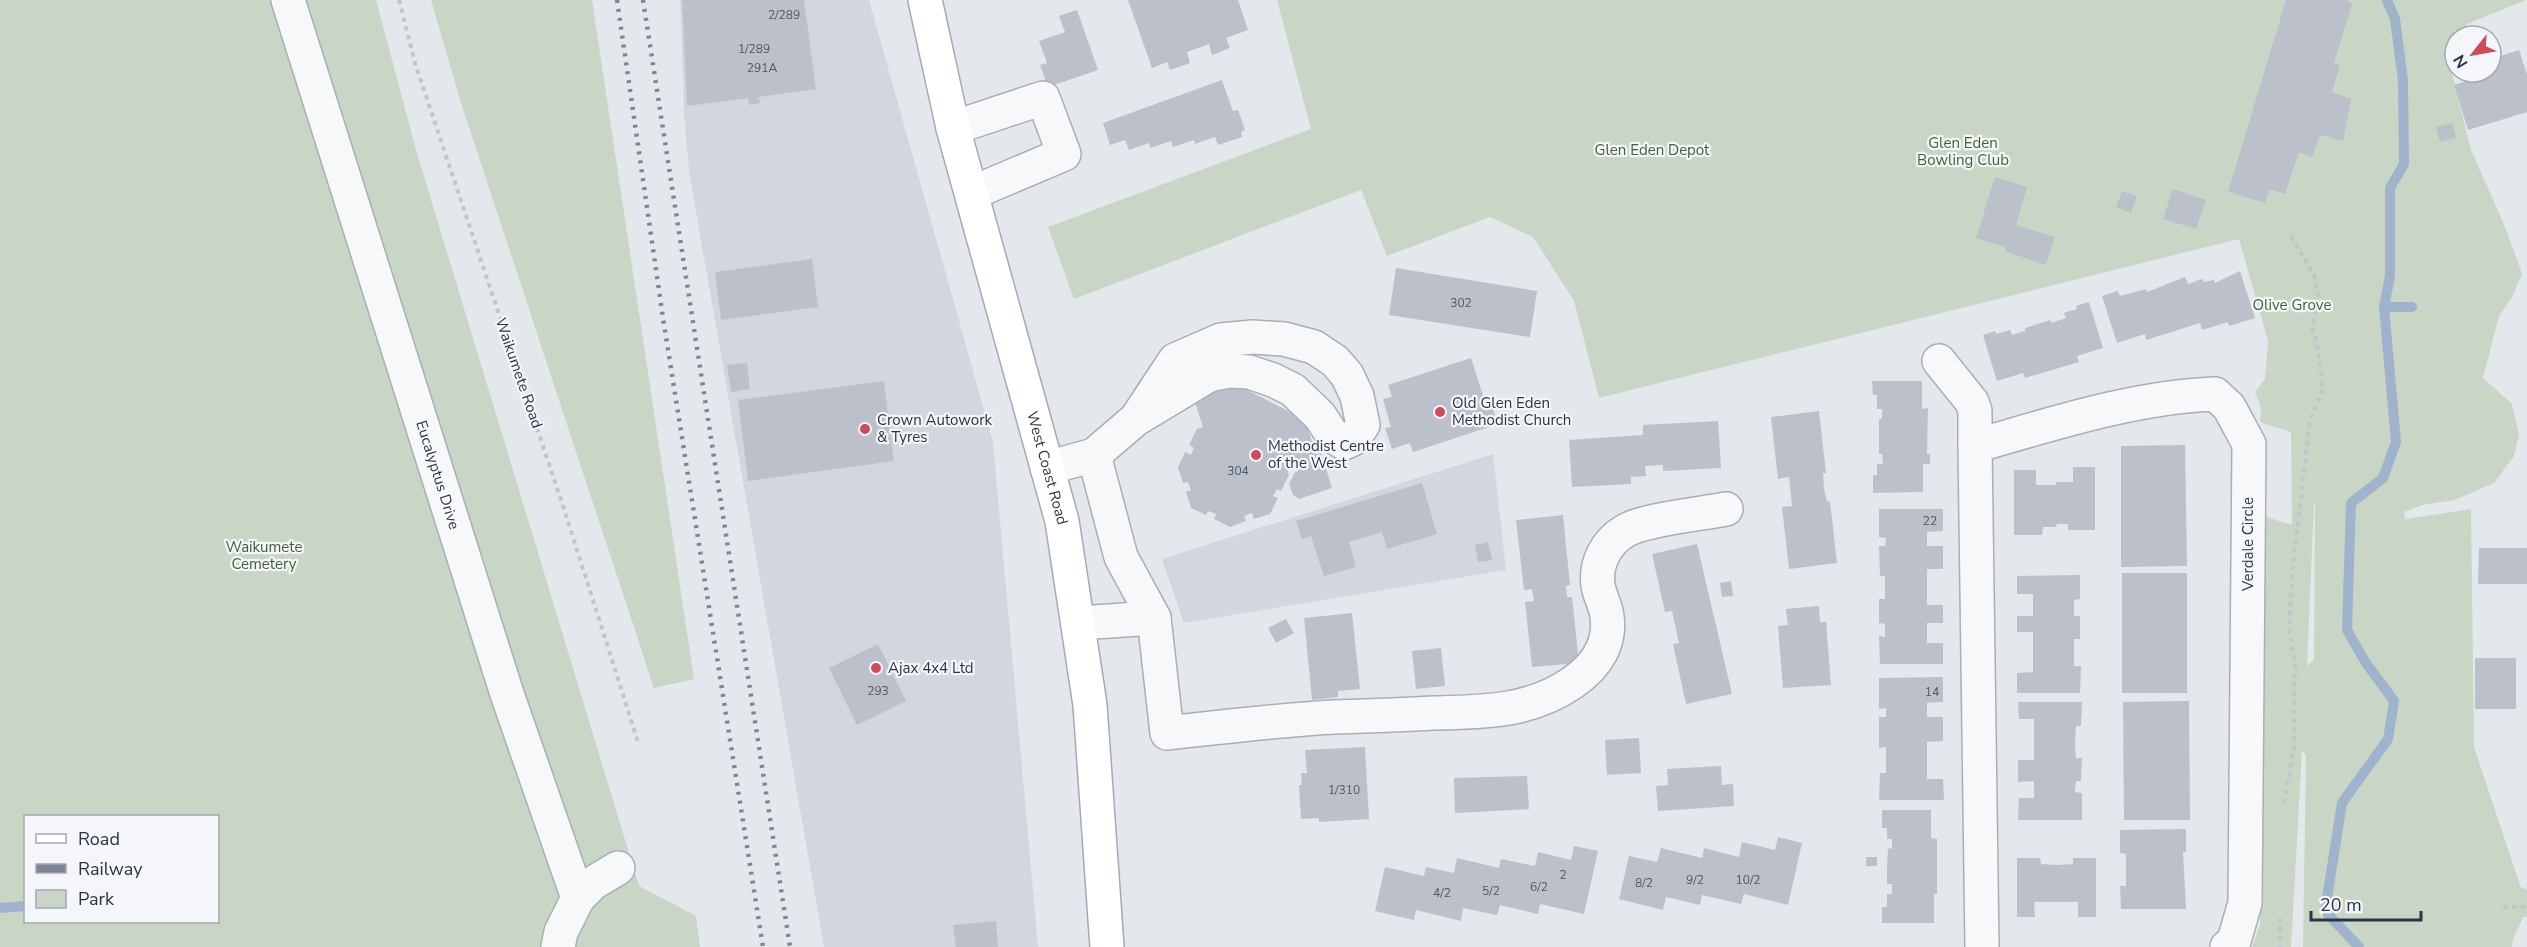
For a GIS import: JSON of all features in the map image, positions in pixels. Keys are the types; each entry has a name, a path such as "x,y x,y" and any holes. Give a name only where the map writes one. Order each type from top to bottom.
{"main road":[{"name":"West Coast Road","path":"925,0 953,128 1062,521 1090,705 1107,947"}],"street":[{"name":"Eucalyptus Drive","path":"288,0 507,694 578,898"},
{"path":"953,128 1043,98 1064,154 972,193"},
{"path":"1047,468 1094,455 1136,419 1209,375 1228,371 1249,372 1293,390 1320,416 1333,436 1344,443 1353,440 1363,425 1357,396 1347,375 1335,361 1314,347 1284,339 1253,337 1221,340 1175,360 1136,419"},
{"path":"1939,361 1972,402 1975,411 1982,947"},
{"name":"Verdale Circle","path":"1975,446 2091,413 2215,394 2229,407 2249,444 2246,903 2234,941 2228,947"},
{"path":"1094,455 1121,556 1154,618 1167,733 1330,717 1494,711 1534,703 1572,684 1593,666 1602,653 1608,632 1606,612 1598,585 1598,570 1602,555 1614,540 1625,531 1664,520 1726,509"},
{"path":"1079,623 1154,618"},
{"path":"558,947 561,932 578,898 593,883 618,868"}],"path":[{"name":"Waikumete Road","path":"399,0 415,63 564,509 639,745"},
{"path":"2282,810 2294,746 2295,665 2289,628 2293,565 2310,420 2323,389 2317,344 2312,328 2318,292 2314,275 2290,236"},
{"path":"2503,907 2527,907"},
{"path":"2280,911 2280,947"}],"shaded area":[{"path":"680,0 869,0 993,442 1038,947 824,947 689,171 684,112"},
{"path":"1493,454 1506,570 1184,623 1162,559"}],"green space":[{"name":"Waikumete Cemetery","path":"0,0 376,0 416,150 639,886 696,916 700,947 0,947"},
{"path":"431,0 592,0 694,679 654,688 461,103"},
{"path":"1277,0 2526,0 2467,24 2443,24 2443,84 2455,84 2471,150 2506,229 2522,274 2512,297 2499,316 2483,378 2512,404 2519,435 2514,456 2494,483 2455,500 2422,505 2404,512 2406,523 2406,519 2471,509 2474,747 2521,888 2527,889 2527,917 2523,917 2513,939 2512,947 2303,947 2306,755 2302,750 2291,947 2252,947 2260,925 2260,515 2292,525 2291,432 2260,422 2261,408 2255,392 2265,379 2268,341 2239,239 1599,398 1574,301 1533,237 1490,217 1387,256 1361,190 1074,299 1048,227 1311,129","holes":["2314,504 2315,504 2314,660 2307,666"]}],"building":[{"path":"682,0 804,0 816,89 759,97 760,103 749,105 748,98 687,106"},
{"path":"1128,0 1238,0 1248,30 1226,38 1230,48 1212,55 1209,44 1187,52 1190,63 1170,70 1167,62 1152,68"},
{"path":"2286,0 2346,0 2352,4 2334,63 2340,65 2332,92 2351,99 2343,141 2320,135 2312,157 2299,152 2285,194 2269,189 2265,203 2228,192"},
{"path":"1077,10 1098,70 1048,87 1040,65 1047,63 1039,41 1065,32 1059,16"},
{"path":"2519,50 2527,74 2527,112 2468,130 2454,85 2503,84 2503,55"},
{"path":"1222,80 1233,111 1238,110 1245,130 1241,132 1242,137 1218,145 1215,137 1195,144 1194,140 1173,147 1171,141 1150,148 1149,143 1129,150 1125,140 1110,145 1103,123"},
{"path":"2452,123 2456,138 2440,142 2436,127"},
{"path":"1995,177 2027,187 2016,225 2055,237 2046,265 2005,251 2006,247 1976,238"},
{"path":"2173,189 2206,200 2196,229 2163,219"},
{"path":"2122,191 2137,196 2131,213 2116,207"},
{"path":"812,259 818,307 721,320 715,272"},
{"path":"1396,268 1537,291 1530,337 1389,315"},
{"path":"2240,271 2255,318 2229,326 2228,322 2202,330 2200,323 2146,340 2145,334 2117,343 2102,296 2118,291 2120,296 2146,289 2147,292 2185,277 2188,284 2202,279 2204,282 2214,280 2215,283"},
{"path":"2089,302 2103,348 2077,356 2079,362 2025,378 2023,373 1997,381 1983,335 2010,330 2012,335 2025,331 2025,328 2051,320 2051,323 2066,318 2064,313"},
{"name":"Old Glen Eden Methodist Church","path":"1471,358 1484,399 1489,397 1498,424 1413,452 1410,443 1392,449 1385,428 1391,427 1383,399 1392,397 1388,385"},
{"path":"747,363 750,389 731,392 727,365"},
{"path":"884,381 894,461 748,481 738,400"},
{"path":"1872,381 1922,381 1922,409 1928,408 1927,454 1930,454 1930,464 1923,464 1923,492 1873,493 1873,475 1877,475 1877,464 1883,464 1882,454 1879,454 1879,419 1882,419 1882,409 1877,409 1877,395 1873,395"},
{"name":"Methodist Centre of the West","path":"1245,382 1247,390 1290,412 1301,408 1316,454 1321,453 1332,488 1299,499 1293,495 1289,484 1295,472 1298,471 1297,466 1287,469 1289,475 1281,491 1277,489 1273,496 1278,498 1270,514 1254,519 1252,513 1244,516 1246,521 1230,527 1214,519 1216,514 1208,511 1206,515 1191,508 1186,492 1191,490 1188,482 1183,483 1178,467 1185,452 1191,455 1194,448 1189,445 1197,429 1203,427 1194,399"},
{"path":"1819,411 1826,473 1823,473 1824,488 1827,502 1830,501 1837,563 1789,569 1782,507 1792,506 1789,477 1778,479 1771,417"},
{"path":"1718,421 1721,468 1663,471 1663,465 1645,466 1646,476 1631,477 1631,484 1572,487 1569,440 1643,435 1643,425"},
{"path":"2185,445 2187,566 2121,567 2121,446"},
{"path":"2073,467 2095,467 2095,530 2068,530 2068,524 2057,524 2056,527 2043,527 2042,535 2014,535 2014,470 2036,470 2036,485 2056,485 2056,482 2073,482"},
{"path":"1422,483 1437,534 1387,549 1382,532 1349,542 1356,567 1324,576 1311,536 1302,539 1296,521"},
{"path":"1879,509 1943,509 1943,531 1927,532 1927,546 1943,546 1943,569 1927,569 1927,605 1943,605 1943,623 1927,623 1927,643 1943,643 1943,664 1880,664 1879,636 1885,637 1885,624 1879,623 1879,599 1885,599 1885,576 1880,576 1879,546 1885,546 1886,538 1879,537"},
{"path":"1563,515 1570,585 1566,586 1567,597 1572,597 1579,663 1532,667 1525,602 1534,601 1532,589 1524,590 1516,520"},
{"path":"1488,542 1492,560 1478,562 1475,545"},
{"path":"1697,544 1732,694 1686,704 1673,644 1679,643 1672,611 1665,612 1652,554"},
{"path":"2479,548 2527,548 2527,584 2478,584"},
{"path":"2122,573 2187,573 2187,693 2122,693"},
{"path":"2080,575 2080,599 2074,600 2074,616 2080,616 2080,639 2074,639 2074,666 2081,666 2080,693 2017,693 2017,673 2033,672 2033,632 2017,632 2017,616 2033,616 2033,594 2017,594 2017,576"},
{"path":"1731,581 1733,596 1722,597 1720,583"},
{"path":"1819,606 1820,622 1826,622 1831,685 1783,688 1778,626 1788,625 1786,609"},
{"path":"1352,613 1360,689 1338,691 1338,697 1312,700 1304,618"},
{"path":"1286,619 1294,633 1276,643 1268,628"},
{"path":"878,644 906,701 857,725 829,668"},
{"path":"1441,648 1445,686 1416,689 1412,651"},
{"path":"2475,658 2516,658 2516,709 2475,709"},
{"path":"1943,677 1943,702 1927,703 1927,717 1943,717 1943,741 1927,742 1927,779 1943,779 1944,800 1879,800 1880,773 1886,773 1886,747 1879,748 1879,717 1886,717 1886,708 1879,709 1879,678"},
{"path":"2189,701 2190,820 2124,820 2123,702"},
{"path":"2018,702 2082,702 2081,726 2076,726 2075,743 2076,758 2082,758 2081,781 2076,781 2075,792 2082,793 2082,820 2018,820 2019,798 2034,798 2034,781 2018,782 2018,760 2034,760 2034,719 2019,719"},
{"path":"1639,738 1641,773 1607,775 1605,740"},
{"path":"1365,747 1369,819 1319,822 1319,818 1301,819 1299,785 1302,785 1301,773 1307,773 1305,750"},
{"path":"1721,766 1722,785 1733,784 1734,806 1658,811 1656,786 1668,785 1667,769"},
{"path":"1527,776 1529,809 1455,813 1454,778"},
{"path":"1882,810 1931,810 1931,838 1937,839 1937,894 1934,894 1934,923 1882,923 1882,907 1887,907 1887,894 1892,894 1892,884 1887,884 1887,866 1888,848 1892,849 1892,839 1887,839 1887,828 1882,828"},
{"path":"2186,829 2186,852 2183,852 2186,909 2121,909 2120,886 2126,886 2126,854 2120,853 2120,830"},
{"path":"1778,837 1802,843 1788,905 1744,894 1741,904 1702,895 1700,905 1666,897 1663,910 1619,899 1629,856 1657,862 1661,848 1702,858 1704,848 1739,857 1742,842 1775,850"},
{"path":"1574,846 1598,851 1584,914 1540,904 1538,914 1500,905 1497,915 1463,908 1461,921 1416,910 1414,920 1375,911 1385,867 1424,876 1426,867 1454,873 1457,858 1499,868 1501,859 1535,866 1538,852 1571,860"},
{"path":"1866,857 1877,857 1877,866 1866,866"},
{"path":"2017,858 2040,858 2041,864 2057,865 2073,864 2073,858 2096,858 2096,917 2078,917 2078,902 2034,902 2035,917 2017,917"},
{"path":"996,921 998,947 956,947 953,925"}],"waterway":[{"path":"2359,947 2325,911 2342,803 2388,739 2394,701 2366,663 2347,630 2351,503 2383,478 2396,442 2384,307 2390,276 2390,188 2404,164 2403,80 2395,19 2387,0"},
{"path":"2384,307 2412,307"},
{"path":"0,908 24,906"}],"railway":[{"path":"617,0 663,318 763,947"},
{"path":"643,0 790,947"}],"place":[{"name":"Old Glen Eden Methodist Church","path":"1440,412"},
{"name":"Crown Autowork & Tyres","path":"865,429"},
{"name":"Methodist Centre of the West","path":"1256,455"},
{"name":"Ajax 4x4 Ltd","path":"876,668"}],"park label":[{"name":"Glen Eden Depot","path":"1652,150"},
{"name":"Glen Eden Bowling Club","path":"1963,152"},
{"name":"Olive Grove","path":"2292,305"}]}
